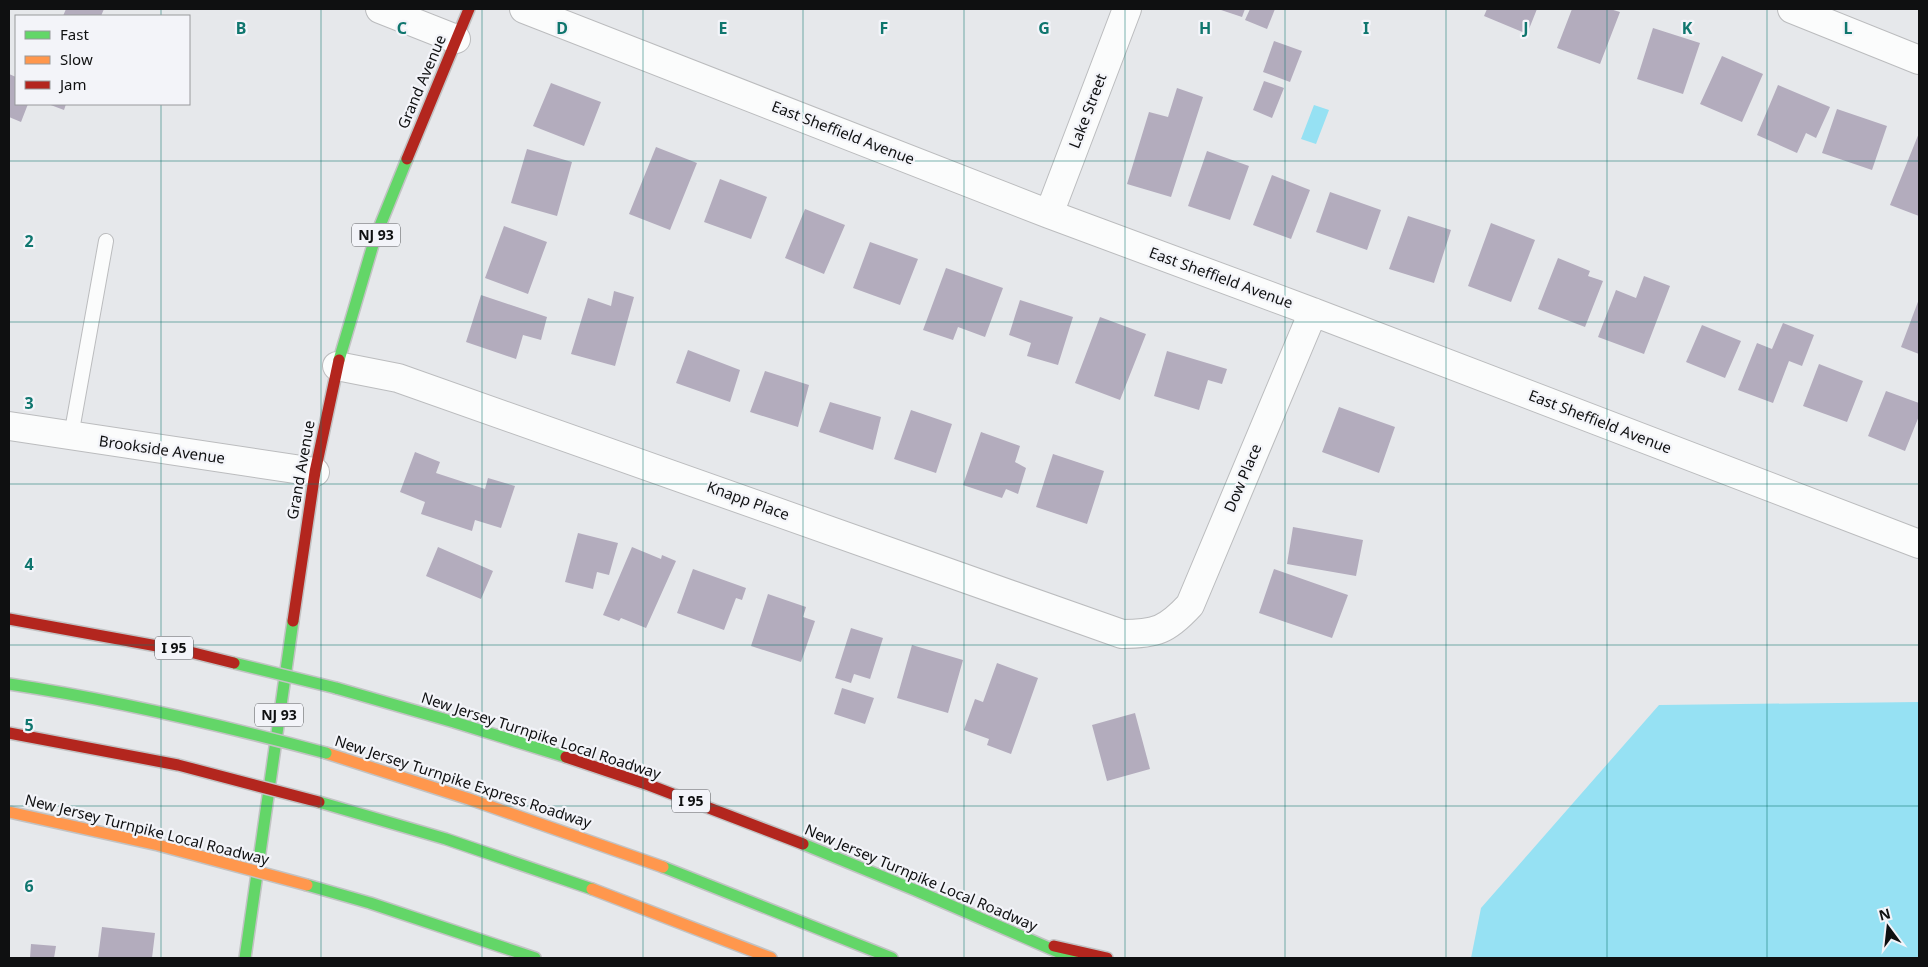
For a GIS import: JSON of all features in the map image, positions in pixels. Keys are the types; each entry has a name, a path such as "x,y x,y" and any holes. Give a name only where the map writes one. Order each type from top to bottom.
{"main road":[{"name":"Grand Avenue","path":"244,958 314,472 337,366 374,238 469,9"},
{"name":"New Jersey Turnpike Local Roadway","path":"9,619 190,652 336,688 510,739 648,785 826,854 1072,958"},
{"name":"New Jersey Turnpike Express Roadway","path":"9,684 165,712 326,753 598,842 734,894 892,958"},
{"path":"9,733 178,765 319,802 463,844 661,915 771,958"},
{"name":"New Jersey Turnpike Local Roadway","path":"9,812 158,845 307,885 379,906 535,958"},
{"path":"1035,942 1107,958"}],"street":[{"path":"380,9 456,39"},
{"name":"East Sheffield Avenue","path":"524,9 1048,214 1313,312 1919,544"},
{"name":"Lake Street","path":"1048,214 1127,9"},
{"path":"1792,9 1919,60"},
{"name":"Dow Place","path":"1158,630 1176,620 1190,605 1313,312"},
{"name":"Knapp Place","path":"337,366 398,378 1122,634 1145,634 1158,630"},
{"name":"Brookside Avenue","path":"9,426 314,472"}],"lane":[{"path":"71,436 106,241"}],"water":[{"path":"1314,105 1329,110 1316,144 1301,139"},
{"path":"1919,702 1919,958 1471,958 1481,908 1659,705"}],"building":[{"path":"66,9 104,9 101,15 63,15"},
{"path":"1218,9 1245,9 1242,17"},
{"path":"1250,9 1275,9 1267,29 1245,20"},
{"path":"1487,9 1537,9 1527,34 1484,16"},
{"path":"1572,9 1610,9 1620,12 1600,64 1557,48"},
{"path":"1653,28 1700,43 1683,94 1637,79"},
{"path":"1274,41 1302,51 1290,82 1263,72"},
{"path":"1722,56 1763,74 1742,122 1700,104"},
{"path":"9,74 15,77 15,105 28,105 21,122 9,117"},
{"path":"1264,81 1284,88 1272,118 1253,110"},
{"path":"551,83 601,102 584,146 533,126"},
{"path":"1778,85 1830,107 1816,138 1806,133 1797,153 1757,135"},
{"path":"1177,88 1203,97 1171,197 1127,184 1149,112 1168,117"},
{"path":"51,105 66,105 64,110"},
{"path":"1837,109 1887,126 1872,170 1822,153"},
{"path":"1919,133 1919,216 1890,205"},
{"path":"656,147 697,163 670,230 629,214"},
{"path":"527,149 572,162 557,216 511,203"},
{"path":"1207,151 1249,166 1230,220 1188,206"},
{"path":"1272,175 1310,190 1291,239 1253,225"},
{"path":"720,179 767,197 751,239 704,222"},
{"path":"1330,192 1381,210 1367,250 1316,232"},
{"path":"805,209 845,225 824,274 785,258"},
{"path":"1408,216 1451,230 1434,283 1389,269"},
{"path":"1491,223 1535,240 1511,302 1468,286"},
{"path":"504,226 547,242 528,294 485,278"},
{"path":"870,242 918,259 900,305 853,288"},
{"path":"1558,258 1590,271 1588,276 1603,281 1585,327 1538,309"},
{"path":"946,268 1003,288 985,337 958,327 953,340 923,330"},
{"path":"1644,276 1670,286 1644,354 1598,337 1616,290 1636,298"},
{"path":"614,291 634,297 615,366 571,354 588,298 611,306"},
{"path":"481,295 547,317 541,340 523,335 516,359 466,342"},
{"path":"1919,299 1919,354 1901,347"},
{"path":"1020,300 1073,317 1058,365 1027,356 1031,343 1009,335"},
{"path":"1100,317 1146,334 1120,400 1075,383"},
{"path":"1783,323 1814,335 1802,366 1789,361 1773,403 1738,390 1757,343 1772,349"},
{"path":"1702,325 1741,341 1725,378 1686,362"},
{"path":"688,350 740,370 730,402 676,383"},
{"path":"1167,351 1227,369 1222,384 1208,380 1199,410 1154,396"},
{"path":"1819,364 1863,381 1847,422 1803,406"},
{"path":"765,371 809,385 798,427 750,412"},
{"path":"1886,391 1919,403 1919,416 1905,451 1868,436"},
{"path":"830,402 881,417 873,450 819,432"},
{"path":"1339,407 1395,427 1379,473 1322,452"},
{"path":"911,410 952,424 936,473 894,459"},
{"path":"981,432 1020,446 1015,462 1026,468 1018,494 1006,489 1002,498 963,485"},
{"path":"415,452 440,462 436,473 485,489 488,478 515,486 501,528 475,520 472,531 421,514 425,502 400,492"},
{"path":"1053,454 1104,471 1087,524 1036,507"},
{"path":"1293,527 1363,540 1356,576 1287,564"},
{"path":"578,533 618,543 609,575 597,572 593,589 565,582"},
{"path":"438,547 493,571 481,599 426,576"},
{"path":"632,547 661,559 662,555 676,561 646,628 621,618 619,621 603,615"},
{"path":"693,569 746,588 742,600 736,598 724,630 677,613"},
{"path":"1274,569 1348,595 1332,638 1259,613"},
{"path":"768,594 806,607 803,617 815,621 801,662 751,646"},
{"path":"851,628 883,638 870,679 854,674 851,683 835,678"},
{"path":"912,645 963,660 948,713 897,698"},
{"path":"997,663 1038,678 1011,754 987,745 989,739 964,730 975,699 983,702"},
{"path":"842,688 874,698 865,724 834,714"},
{"path":"1135,713 1150,769 1107,781 1092,725"},
{"path":"102,927 155,933 152,958 98,958"},
{"path":"31,944 56,946 54,958 30,958"}],"traffic: fast":[{"path":"339,360 375,238 407,159"},
{"path":"245,958 293,621"},
{"path":"234,663 336,688"},
{"path":"9,684 49,690 168,714 326,753"},
{"path":"336,688 566,757"},
{"path":"319,802 446,839 592,889"},
{"path":"803,844 1072,958"},
{"path":"663,867 892,958"},
{"path":"307,885 370,903 535,958"}],"traffic: slow":[{"path":"326,753 469,799 663,867"},
{"path":"9,812 158,845 307,885"},
{"path":"592,889 771,958"}],"traffic: jam":[{"path":"407,159 469,9"},
{"path":"293,621 315,472 339,360"},
{"path":"9,619 190,652 234,663"},
{"path":"9,733 178,765 319,802"},
{"path":"566,757 649,785 803,844"},
{"path":"1054,946 1107,958"}]}
